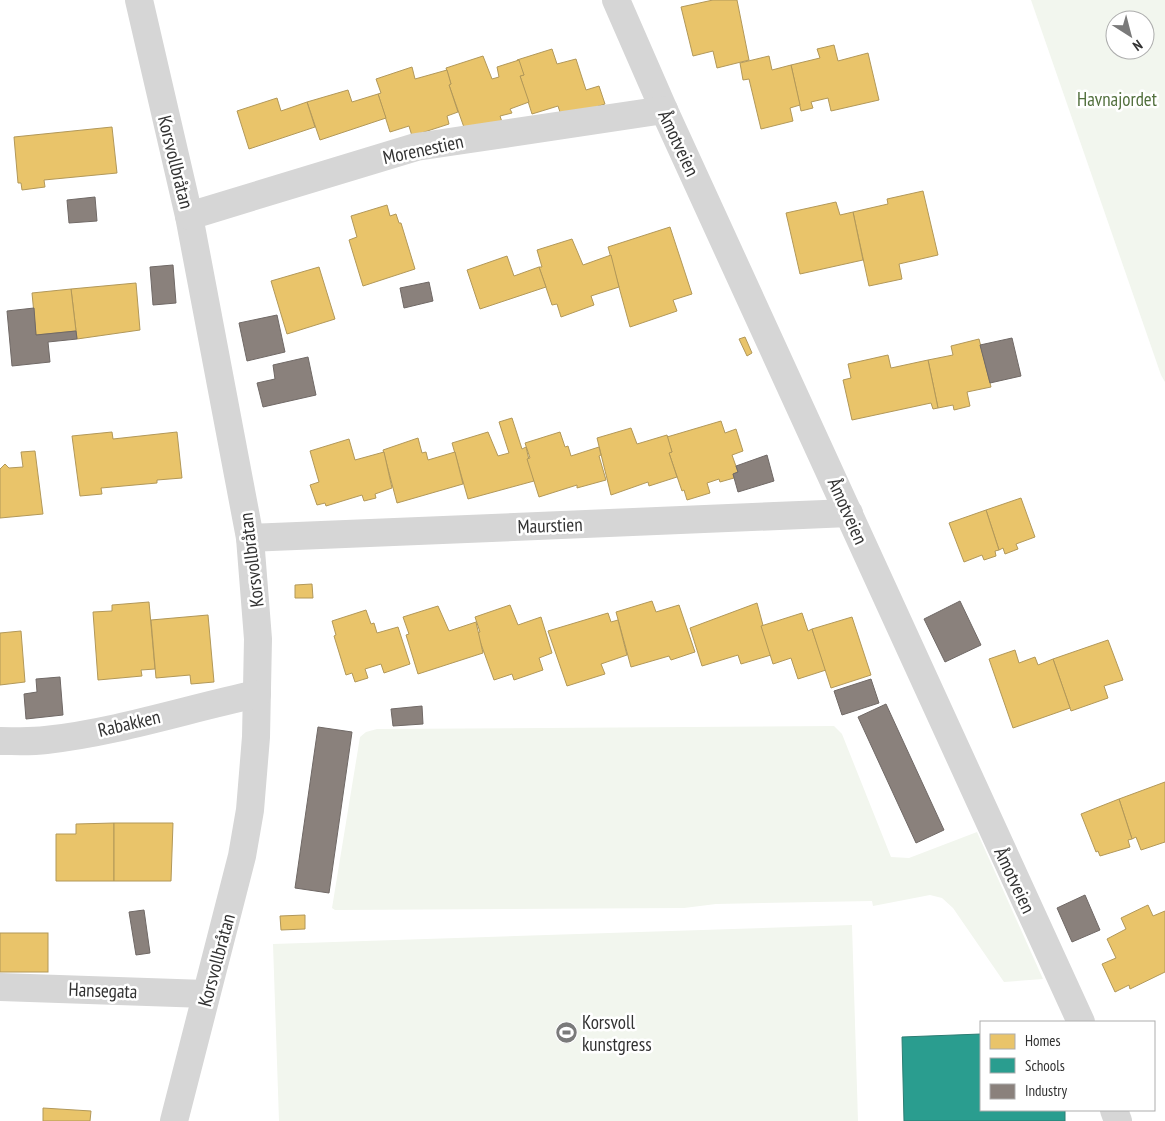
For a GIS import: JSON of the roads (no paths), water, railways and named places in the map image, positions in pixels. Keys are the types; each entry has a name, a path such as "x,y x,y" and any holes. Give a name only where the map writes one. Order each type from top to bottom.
{"street":[{"name":"Korsvollbråtan","path":"139,0 189,216 250,538 257,603 257,694 250,810 229,915 206,994 174,1121"},
{"name":"Åmotveien","path":"616,0 664,110 1081,1021"},
{"name":"Morenestien","path":"189,216 416,147 664,110"},
{"name":"Maurstien","path":"250,538 849,513"},
{"name":"Rabakken","path":"0,741 45,740 133,725 187,709 257,694"},
{"name":"Hansegata","path":"0,987 206,994"}],"place":[{"name":"Korsvoll kunstgress","path":"566,1033"}],"park label":[{"name":"Havnajordet","path":"1117,99"}]}
